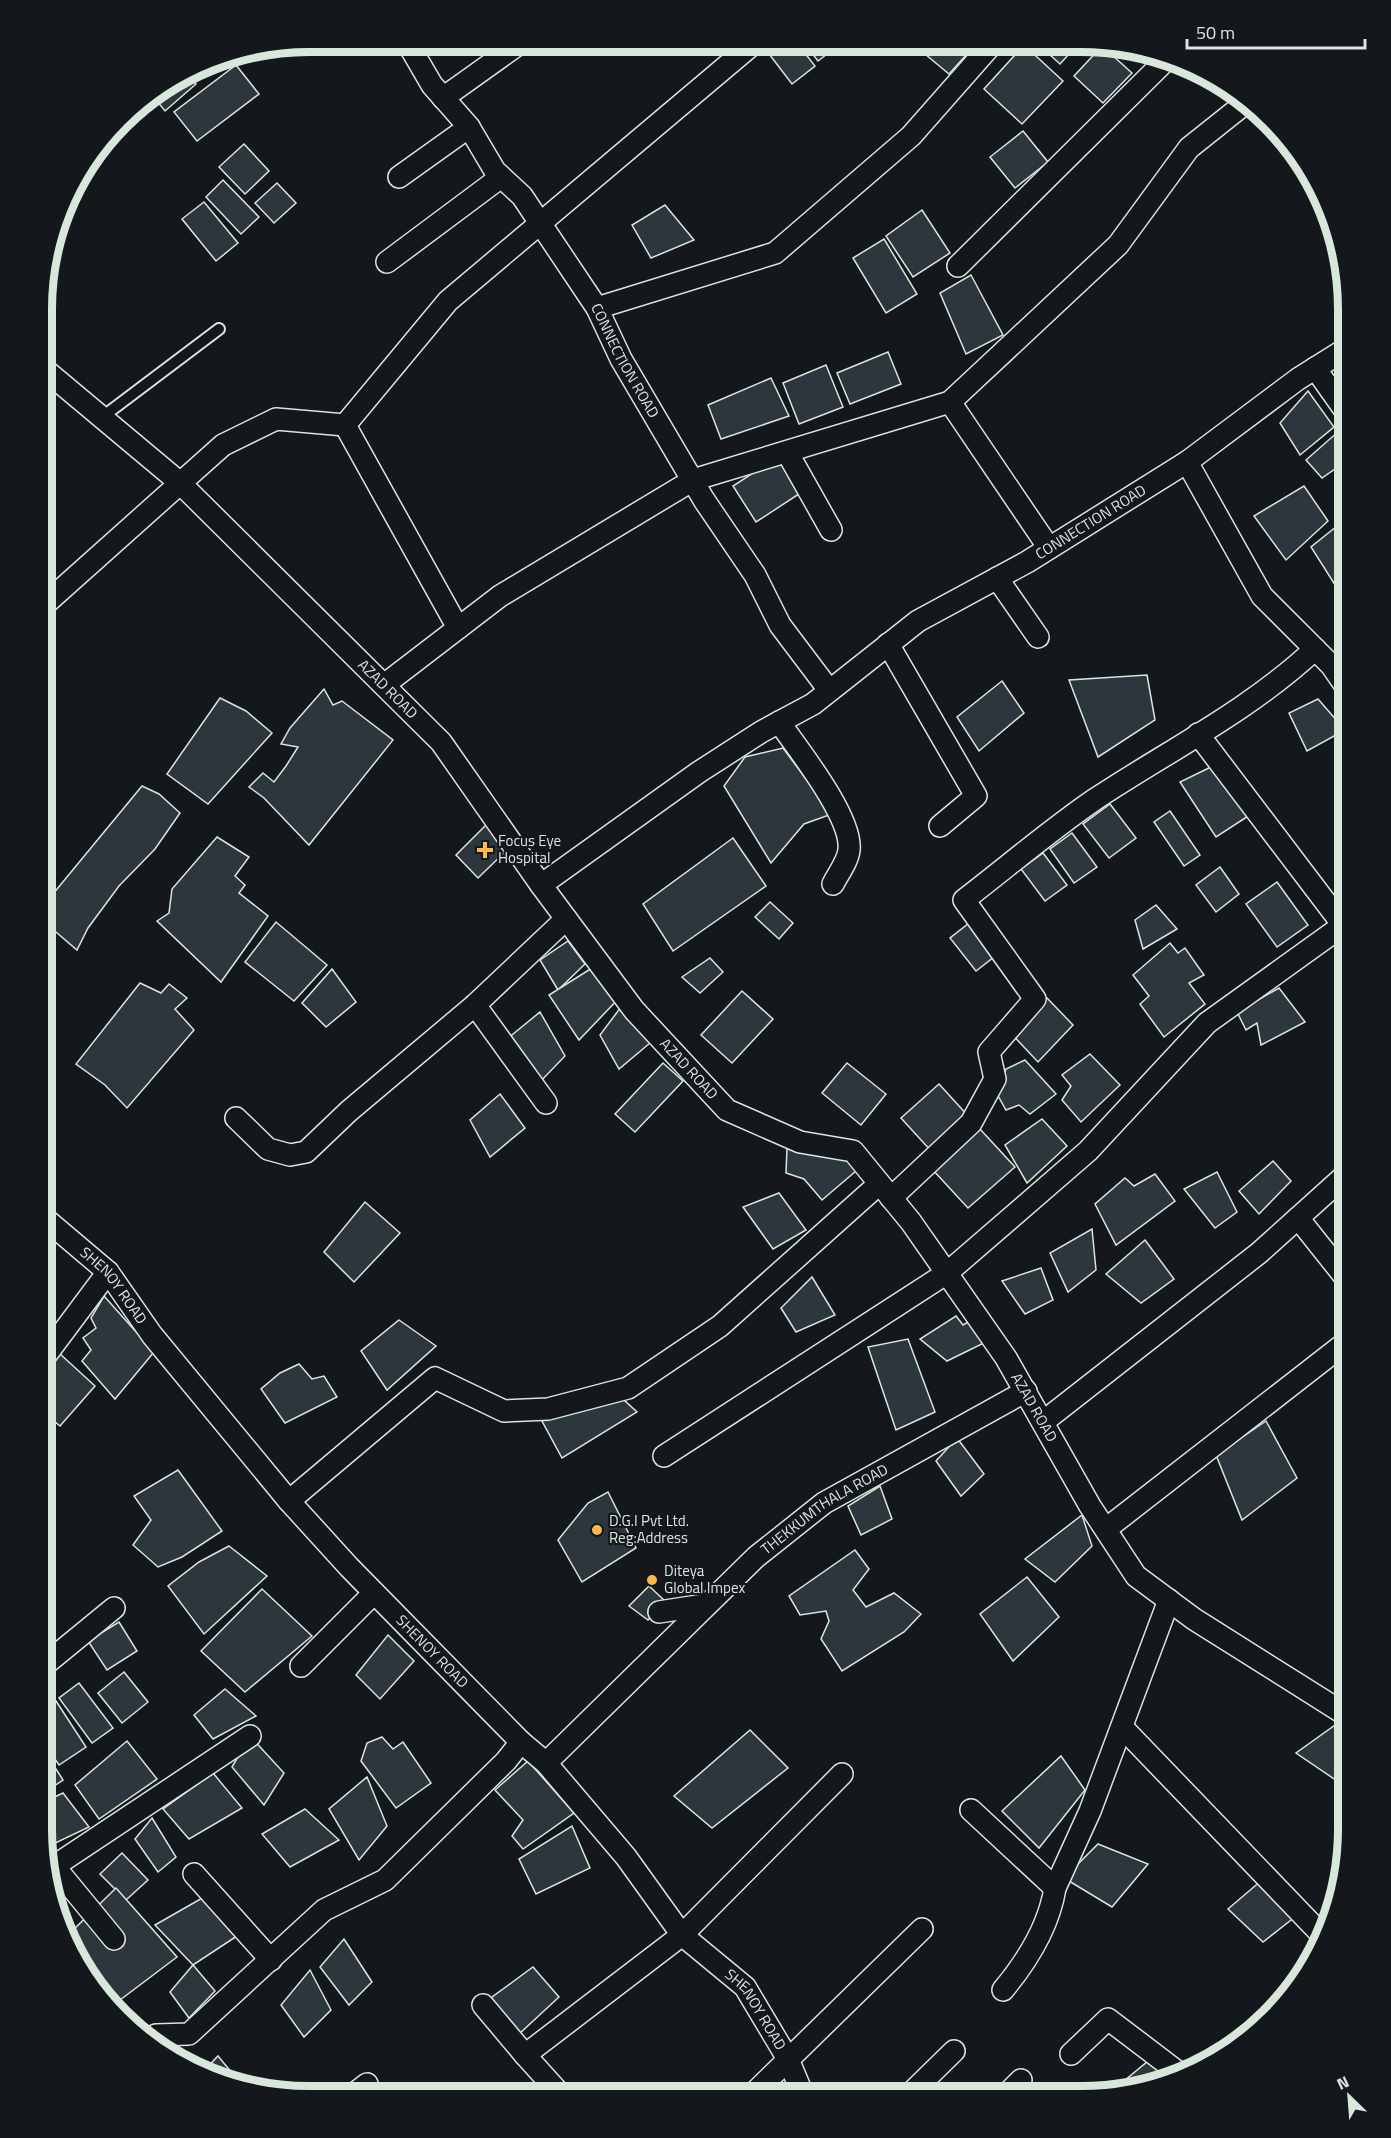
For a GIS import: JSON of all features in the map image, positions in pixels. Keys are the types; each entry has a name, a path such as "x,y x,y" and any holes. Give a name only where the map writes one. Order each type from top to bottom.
{"street":[{"name":"CONNECTION ROAD","path":"413,52 432,85 469,127 495,171 522,196 597,308 621,359 693,480 755,575 780,625 829,690"},
{"path":"443,98 507,52"},
{"path":"345,425 448,301 743,52"},
{"path":"597,308 775,253 911,136 985,52"},
{"path":"958,266 1161,65"},
{"path":"384,685 500,596 693,480 950,402 1118,245 1189,148 1240,107"},
{"path":"399,177 469,127"},
{"path":"387,262 501,177"},
{"name":"CONNECTION ROAD","path":"541,885 699,772 779,722 813,704 918,621 1049,548 1187,462 1315,368 1338,354"},
{"path":"1315,368 1338,400"},
{"name":"AZAD ROAD","path":"52,378 179,482 441,742 541,885 634,1010 728,1110 800,1142 853,1151 947,1273 1006,1358 1136,1576 1194,1619 1338,1710"},
{"path":"950,402 1049,548"},
{"path":"52,598 223,445 276,419 345,425"},
{"path":"345,425 458,628"},
{"path":"787,452 831,530"},
{"path":"1187,462 1262,596 1331,665 1338,675"},
{"path":"997,578 1038,637"},
{"path":"888,644 976,796 940,826"},
{"path":"289,1501 435,1378 504,1411 548,1409 628,1388 720,1326 971,1123 995,1079 989,1052 1035,999 964,900 1092,802 1288,674 1315,649"},
{"path":"779,722 817,774 846,831 849,851 833,884"},
{"path":"1198,734 1338,914"},
{"path":"236,1118 268,1149 290,1155 306,1152 349,1111 475,1005 566,919"},
{"path":"664,1456 947,1273 1088,1151 1208,1023 1338,932"},
{"path":"475,1005 546,1103"},
{"path":"1043,1422 1148,1337 1243,1265 1338,1182"},
{"path":"1298,1218 1338,1268"},
{"name":"SHENOY ROAD","path":"52,1225 108,1272 152,1335 289,1501 374,1593 522,1742 546,1762 626,1857 682,1935 745,1987 788,2059 799,2086"},
{"path":"52,1347 108,1272"},
{"path":"1106,1529 1338,1349"},
{"name":"THEKKUMTHALA ROAD","path":"546,1762 704,1605 756,1557 824,1503 1026,1391"},
{"path":"301,1666 374,1593"},
{"path":"1003,1990 1021,1969 1052,1912 1055,1888 1090,1811 1169,1600"},
{"path":"659,1612 704,1605"},
{"path":"52,1659 114,1608"},
{"path":"1122,1727 1317,1930"},
{"path":"55,1866 250,1736"},
{"path":"158,2036 189,2034 324,1910 385,1880 506,1761 522,1742"},
{"path":"525,2055 682,1935 842,1774"},
{"path":"971,1810 1055,1888"},
{"path":"56,1873 114,1939"},
{"path":"194,1874 271,1960"},
{"path":"761,2086 922,1929"},
{"path":"483,2005 553,2086"},
{"path":"1071,2055 1108,2019 1173,2069"},
{"path":"918,2086 954,2051"},
{"path":"1015,2086 1021,2080"}],"lane":[{"path":"101,418 219,329"}],"building":[{"path":"768,52 804,52 815,66 792,84"},
{"path":"811,52 830,52 818,61"},
{"path":"923,52 969,52 949,74"},
{"path":"1018,52 1032,52 1063,81 1022,124 984,89"},
{"path":"1047,52 1071,52 1060,64"},
{"path":"1096,53 1112,55 1132,73 1103,103 1074,76"},
{"path":"236,65 259,94 197,141 174,112"},
{"path":"193,80 196,84 165,111 158,102"},
{"path":"1023,131 1048,162 1015,188 990,157"},
{"path":"244,144 269,171 245,194 219,167"},
{"path":"223,180 259,217 241,234 206,197"},
{"path":"277,183 296,203 274,223 255,203"},
{"path":"204,202 238,243 216,261 182,219"},
{"path":"665,205 694,240 651,258 632,225"},
{"path":"922,210 950,253 913,277 886,236"},
{"path":"884,239 917,294 886,313 853,258"},
{"path":"971,275 1003,335 966,354 940,293"},
{"path":"888,352 901,384 850,404 837,373"},
{"path":"826,365 843,407 799,424 783,383"},
{"path":"771,378 789,416 721,439 708,405"},
{"path":"1308,391 1334,427 1300,455 1280,423"},
{"path":"1338,432 1338,467 1322,478 1306,460"},
{"path":"779,456 802,492 756,522 733,486"},
{"path":"1304,486 1328,521 1286,560 1254,516"},
{"path":"1338,525 1338,587 1337,588 1311,547"},
{"path":"1147,675 1155,720 1098,757 1069,680"},
{"path":"1002,681 1024,713 979,751 957,717"},
{"path":"324,689 333,705 342,701 393,740 309,845 264,798 249,787 263,773 274,782 298,747 281,744 290,728"},
{"path":"220,698 246,711 272,733 208,804 167,774"},
{"path":"1318,699 1338,722 1338,734 1307,751 1289,713"},
{"path":"783,748 832,814 804,824 771,863 724,786 745,757"},
{"path":"1213,766 1256,811 1216,837 1180,782"},
{"path":"142,786 159,794 180,813 155,849 119,886 88,928 77,950 52,929 52,895"},
{"path":"1110,804 1136,838 1109,858 1083,824"},
{"path":"1170,811 1200,855 1184,866 1154,822"},
{"path":"487,824 510,847 478,878 456,855"},
{"path":"1072,833 1097,867 1074,883 1050,849"},
{"path":"217,837 249,857 235,876 245,885 239,893 268,916 221,982 157,921 169,913 172,889"},
{"path":"733,838 766,886 673,951 643,904"},
{"path":"1043,853 1067,885 1045,901 1021,869"},
{"path":"1220,867 1239,894 1216,912 1196,885"},
{"path":"1277,882 1308,925 1277,947 1246,904"},
{"path":"770,902 793,923 779,939 755,917"},
{"path":"1156,905 1177,929 1143,949 1135,920"},
{"path":"973,920 999,953 976,971 950,938"},
{"path":"276,922 327,965 294,1001 245,962"},
{"path":"568,941 585,964 558,990 540,960"},
{"path":"1170,943 1178,953 1185,948 1204,975 1189,983 1205,1004 1164,1037 1140,1004 1149,996 1133,975"},
{"path":"710,958 723,972 700,993 682,977"},
{"path":"592,968 622,995 579,1040 549,995"},
{"path":"332,969 356,1002 326,1027 302,1003"},
{"path":"140,983 161,993 169,984 187,998 175,1009 194,1030 127,1108 105,1085 76,1064"},
{"path":"1279,988 1305,1022 1261,1045 1257,1023 1246,1030 1237,1012"},
{"path":"742,991 773,1019 732,1063 701,1035"},
{"path":"1047,998 1073,1025 1038,1062 1008,1030"},
{"path":"621,1007 650,1043 619,1069 600,1035"},
{"path":"540,1012 565,1056 539,1083 502,1043"},
{"path":"1090,1054 1120,1085 1081,1122 1062,1100 1071,1086 1062,1075"},
{"path":"1025,1060 1056,1094 1030,1114 1019,1105 1006,1110 997,1094 1006,1069"},
{"path":"663,1063 683,1081 635,1132 615,1114"},
{"path":"847,1063 886,1094 861,1125 822,1093"},
{"path":"939,1084 970,1118 932,1152 901,1118"},
{"path":"500,1094 525,1128 490,1157 470,1120"},
{"path":"1042,1119 1067,1146 1027,1183 1005,1145"},
{"path":"979,1128 1015,1167 968,1208 932,1169"},
{"path":"787,1148 846,1158 863,1165 822,1200 804,1179 786,1173"},
{"path":"1273,1161 1291,1181 1259,1214 1239,1191"},
{"path":"1217,1172 1237,1212 1215,1228 1184,1189"},
{"path":"1155,1174 1175,1201 1116,1245 1095,1204 1125,1178 1134,1186"},
{"path":"779,1193 806,1230 773,1249 743,1207"},
{"path":"365,1202 400,1233 354,1282 324,1252"},
{"path":"1092,1229 1096,1270 1068,1292 1050,1253"},
{"path":"1145,1240 1174,1279 1141,1303 1106,1274"},
{"path":"1041,1268 1053,1300 1025,1314 1002,1281"},
{"path":"812,1277 835,1315 796,1332 781,1308"},
{"path":"104,1296 154,1352 115,1399 82,1361 91,1350 83,1338 96,1328 91,1318"},
{"path":"956,1316 963,1325 972,1320 986,1342 947,1361 920,1339"},
{"path":"399,1320 436,1346 387,1390 361,1351"},
{"path":"908,1339 935,1412 896,1430 868,1347"},
{"path":"59,1353 95,1386 60,1426 52,1419 52,1362"},
{"path":"299,1364 312,1379 324,1376 337,1397 285,1423 261,1389 280,1373"},
{"path":"614,1391 637,1412 562,1458 542,1421"},
{"path":"1266,1421 1297,1478 1242,1520 1216,1455"},
{"path":"957,1438 984,1474 961,1496 936,1461"},
{"path":"178,1470 222,1531 182,1557 158,1567 133,1545 151,1520 134,1496"},
{"path":"880,1486 892,1519 861,1535 848,1506"},
{"name":"D.G.I Pvt Ltd. Reg:Address","path":"608,1492 636,1548 582,1582 558,1540 588,1503"},
{"path":"1082,1515 1092,1546 1055,1582 1025,1559"},
{"path":"229,1546 267,1576 204,1634 168,1586 199,1562"},
{"path":"855,1550 869,1569 853,1590 866,1607 894,1593 921,1614 904,1632 842,1671 821,1639 829,1621 826,1611 800,1615 789,1596"},
{"path":"1027,1577 1059,1617 1013,1661 980,1614"},
{"path":"649,1586 666,1602 648,1620 629,1606"},
{"path":"262,1589 312,1636 245,1692 201,1651"},
{"path":"119,1622 137,1651 107,1670 88,1641"},
{"path":"388,1635 414,1661 380,1699 356,1675"},
{"path":"124,1672 148,1702 122,1723 98,1693"},
{"path":"79,1683 113,1728 92,1743 59,1698"},
{"path":"225,1689 256,1716 213,1739 194,1715"},
{"path":"56,1701 86,1747 59,1765 52,1755 52,1703"},
{"path":"1338,1723 1338,1782 1296,1753"},
{"path":"750,1730 788,1768 712,1828 674,1796"},
{"path":"250,1736 284,1773 264,1805 232,1767"},
{"path":"382,1737 393,1749 403,1742 431,1783 396,1808 361,1761 367,1743"},
{"path":"127,1741 157,1779 99,1819 75,1785"},
{"path":"1061,1756 1085,1790 1039,1848 1002,1811"},
{"path":"528,1761 574,1813 523,1849 512,1836 523,1820 495,1790"},
{"path":"52,1763 63,1780 52,1787"},
{"path":"213,1773 242,1808 189,1839 163,1809"},
{"path":"367,1777 387,1826 359,1860 329,1809"},
{"path":"63,1793 89,1827 53,1844 52,1798"},
{"path":"305,1809 339,1840 290,1867 262,1834"},
{"path":"152,1818 176,1857 158,1872 135,1839"},
{"path":"572,1826 590,1868 536,1894 519,1859"},
{"path":"1098,1844 1148,1864 1112,1907 1064,1878"},
{"path":"122,1853 148,1880 126,1900 100,1874"},
{"path":"1262,1880 1295,1917 1263,1942 1228,1909"},
{"path":"116,1888 177,1957 119,2001 87,1957 73,1930"},
{"path":"204,1897 240,1934 193,1965 155,1925"},
{"path":"344,1939 372,1982 349,2005 320,1967"},
{"path":"193,1965 215,1991 189,2018 170,1992"},
{"path":"533,1967 559,1997 518,2035 488,2000"},
{"path":"310,1970 331,2010 304,2037 281,2005"},
{"path":"218,2056 233,2074 227,2072 209,2065"},
{"path":"1153,2057 1162,2073 1148,2077 1123,2082"}],"place":[{"name":"Focus Eye Hospital","path":"485,850"},
{"name":"D.G.I Pvt Ltd. Reg:Address","path":"597,1530"},
{"name":"Diteya Global Impex","path":"652,1580"}]}
